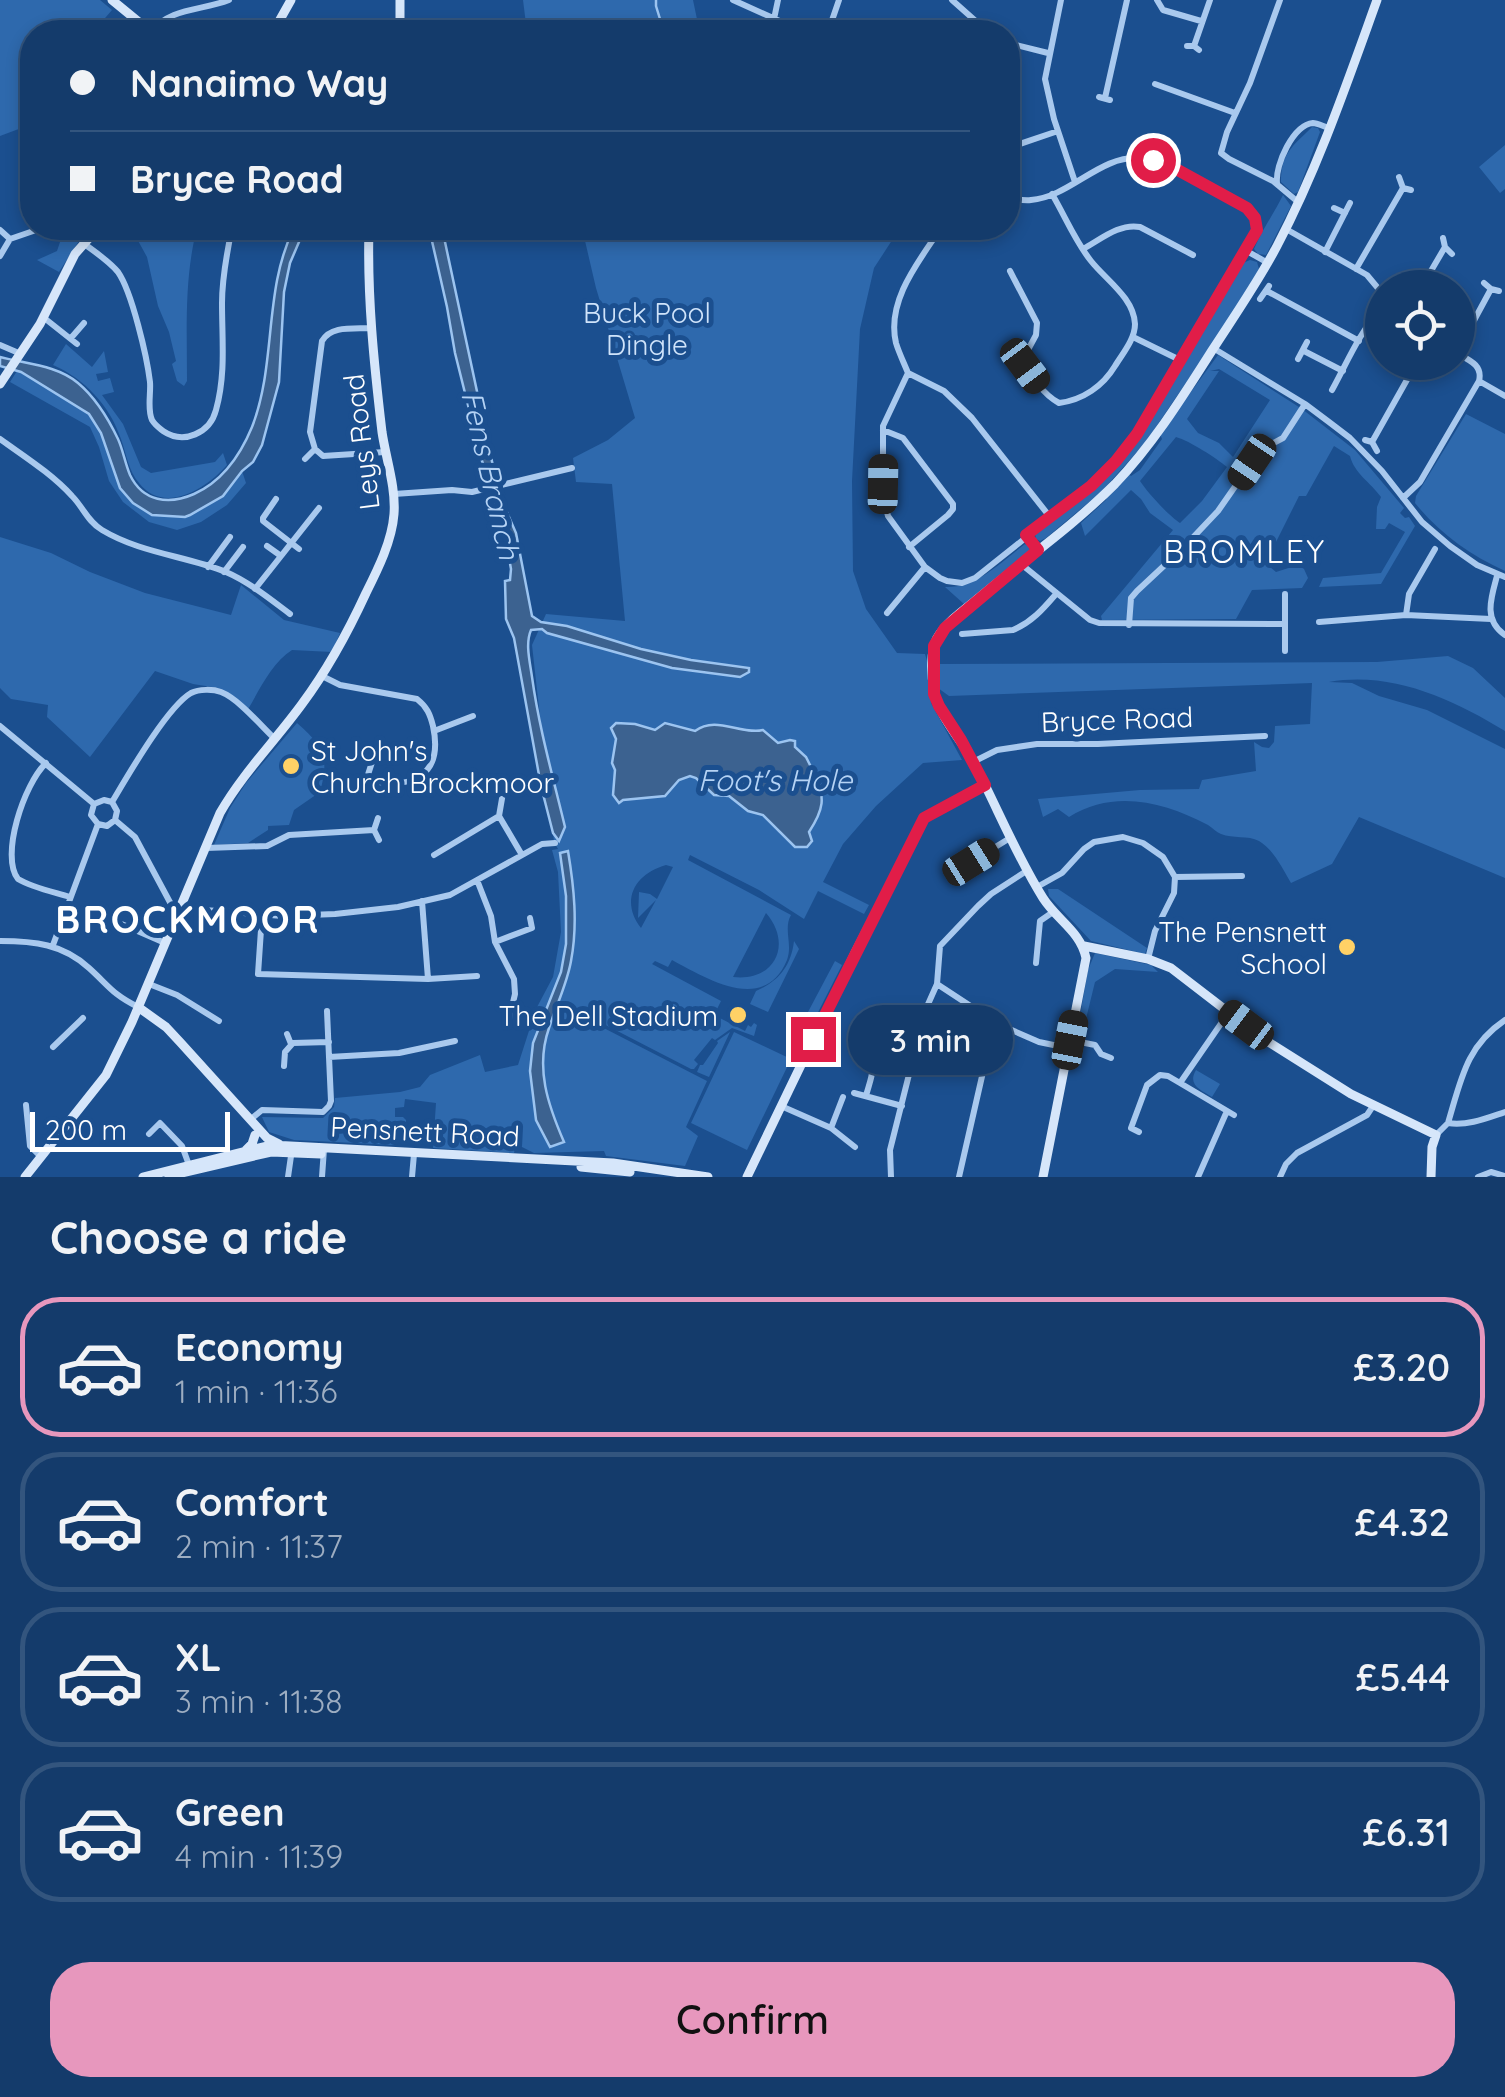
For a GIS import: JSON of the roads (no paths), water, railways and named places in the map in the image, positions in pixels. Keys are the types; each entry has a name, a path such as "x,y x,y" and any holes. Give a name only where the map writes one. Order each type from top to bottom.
{"street":[{"path":"112,0 136,20"},
{"path":"163,20 229,0"},
{"path":"733,0 774,19 778,0"},
{"path":"952,0 972,20"},
{"path":"1060,0 1045,79 1075,182"},
{"path":"1105,98 1128,0"},
{"path":"1157,0 1163,10 1201,21"},
{"path":"1280,0 1221,153 1278,184 1298,202"},
{"path":"1043,1177 1086,958 1084,946 1053,912 1037,887 973,762 939,706 933,688 935,641 945,628 1099,498 1138,458 1180,402 1286,229 1377,0"},
{"path":"1193,47 1211,1"},
{"path":"1020,46 1048,53"},
{"path":"1156,84 1168,93 1236,112"},
{"path":"1278,184 1276,174 1281,157 1296,136 1308,124 1329,128"},
{"path":"1020,144 1058,131"},
{"path":"908,373 883,430 883,496 888,516 925,566 946,581 962,583 975,578 1091,486 1116,461 1137,434 1257,230 1251,213 1153,160 1128,158 1052,194 1020,199"},
{"path":"1356,269 1407,189 1399,178"},
{"path":"1010,271 1012,283 1037,323 1024,362 1046,393 1059,403 1072,402 1095,389 1108,378 1133,336 1134,318 1128,304 1083,249 1052,194"},
{"path":"1326,252 1350,204"},
{"path":"1334,208 1345,213"},
{"path":"1083,249 1130,226 1140,227 1192,255"},
{"path":"1286,229 1365,274"},
{"path":"0,230 10,239"},
{"path":"0,256 10,239 20,236"},
{"path":"3,380 85,240"},
{"path":"83,243 116,269 128,295 150,382 151,418 169,435 186,438 209,426 220,396 224,369 222,293 230,240"},
{"name":"Leys Road","path":"26,1177 106,1075 220,813 338,651 380,563 394,518 394,494 385,452 371,328 369,240"},
{"path":"934,240 896,305 896,342 908,373 944,391 964,410 1050,517"},
{"path":"1432,270 1446,246"},
{"path":"1176,260 1182,250"},
{"path":"1246,250 1268,263"},
{"path":"1475,324 1495,290 1484,283"},
{"path":"1260,300 1268,289 1358,341"},
{"path":"43,317 74,341 84,323"},
{"path":"371,328 328,332 322,341 310,432 315,449 328,457 385,452"},
{"path":"1332,390 1365,330"},
{"path":"1133,336 1180,360"},
{"path":"1298,358 1308,342"},
{"path":"0,345 19,357"},
{"path":"1214,348 1306,404 1350,438 1422,522 1450,546 1501,576 1490,602 1492,619 1505,635"},
{"path":"1304,351 1343,371"},
{"path":"1403,498 1420,482 1478,381 1480,372 1475,365"},
{"path":"1377,451 1369,441 1407,380"},
{"path":"1478,381 1505,396"},
{"path":"1129,625 1132,598 1137,591 1218,511 1257,455 1283,438 1306,404"},
{"path":"883,430 903,438 954,504 948,515 909,548"},
{"path":"0,439 58,482 98,528 130,543 224,572 287,609"},
{"path":"305,459 315,449"},
{"path":"394,494 472,492 572,468"},
{"path":"276,499 263,522 299,549"},
{"path":"255,588 319,508"},
{"path":"1026,535 1038,550"},
{"path":"208,567 230,537"},
{"path":"267,546 281,556"},
{"path":"224,572 243,547"},
{"path":"1406,615 1409,594 1435,549"},
{"path":"1430,558 1441,563"},
{"path":"1021,564 1090,620 1099,623 1286,624"},
{"path":"888,613 897,608 925,566"},
{"path":"962,634 1013,630 1031,622 1056,594"},
{"path":"1285,594 1285,652"},
{"path":"1319,622 1406,615 1492,619"},
{"path":"979,621 981,633"},
{"path":"1331,635 1332,621"},
{"path":"322,676 340,685 418,699 429,713 435,752 424,774 404,783 384,784 366,778"},
{"path":"112,802 162,724 182,700 198,690 228,696 275,739"},
{"path":"434,731 473,716"},
{"path":"0,726 94,804"},
{"name":"Bryce Road","path":"973,762 997,750 1037,744 1265,736"},
{"path":"362,793 376,750"},
{"path":"4,836 27,784 46,763"},
{"path":"748,1177 924,818 985,785"},
{"path":"504,786 499,816 522,855"},
{"path":"112,802 118,811 115,820 107,826 98,824 92,815 94,804 112,802"},
{"path":"434,856 499,816"},
{"path":"378,818 374,830 379,840"},
{"path":"115,820 135,837 172,906 262,915 335,914 398,907 450,895 542,844 554,843"},
{"path":"53,945 98,824"},
{"path":"204,848 267,846 290,836 374,830"},
{"path":"1037,887 1062,873 1094,842 1122,837 1143,843 1163,858 1175,877 1174,893 1155,931 1148,959"},
{"path":"971,862 1010,838"},
{"path":"2,846 4,864 15,878 70,897"},
{"path":"891,1177 890,1150 925,1011 939,974 938,953 943,942 991,894 1028,870"},
{"path":"1175,877 1242,876"},
{"path":"477,880 491,916 495,942 514,979 508,1024"},
{"path":"422,901 428,979"},
{"path":"1036,963 1040,921 1053,912"},
{"path":"262,915 258,974 428,979 477,976"},
{"path":"530,918 532,928"},
{"path":"110,919 165,942"},
{"path":"495,942 545,925"},
{"path":"0,941 62,949 91,970 116,996 166,1028 251,1119 265,1139 262,1151"},
{"path":"1084,946 1148,959 1171,968 1262,1038 1373,1106 1436,1136"},
{"path":"148,984 177,995 219,1021"},
{"path":"936,984 998,1024 1039,1042 1095,1045 1101,1054 1111,1058"},
{"path":"251,1119 262,1110 323,1112 329,1106 327,1012"},
{"path":"1180,1083 1229,1012"},
{"path":"53,1046 83,1018"},
{"path":"1434,1176 1432,1147 1448,1123 1470,1056 1487,1032 1505,1020"},
{"path":"959,1177 991,1037 998,1024"},
{"path":"287,1034 291,1044"},
{"path":"329,1057 399,1053 455,1041"},
{"path":"291,1044 329,1042"},
{"path":"284,1066 285,1052 291,1044"},
{"path":"864,1053 874,1068 866,1096"},
{"path":"1139,1132 1131,1128 1147,1086 1156,1076 1164,1075 1180,1083 1230,1113 1198,1177"},
{"path":"854,1093 902,1106"},
{"path":"831,1128 842,1097"},
{"path":"26,1106 30,1146 42,1157"},
{"path":"781,1106 831,1128 855,1147"},
{"path":"1280,1177 1297,1153 1368,1115 1373,1106"},
{"path":"1448,1123 1472,1122 1505,1112"},
{"path":"149,1134 160,1123 182,1146 190,1168"},
{"path":"259,1134 289,1148"},
{"path":"244,1152 259,1134"},
{"name":"Pensnett Road","path":"166,1177 244,1152 289,1148 671,1177"},
{"name":"Pensnett Road","path":"288,1177 289,1148"},
{"name":"Pensnett Road","path":"143,1177 262,1151"},
{"path":"322,1177 324,1151"},
{"name":"Pensnett Road","path":"324,1151 613,1163 708,1177"},
{"path":"412,1177 413,1157"},
{"path":"1478,1177 1491,1172 1505,1176"}],"water":[{"path":"289,240 300,240 284,292 279,382 262,445 253,462 223,496 190,515 152,515 133,503 120,488 101,433 89,414 21,372 0,366 0,357 70,377 106,416 130,475 142,491 166,500 194,494 214,482 229,466 252,427 265,378"},
{"name":"Fens Branch","path":"432,240 445,240 499,494 516,533 532,616 541,622 641,649 749,668 740,677 672,668 542,629 531,630 528,653 535,696 565,827 559,841 553,833 541,786 514,638 506,619 505,581 510,580 511,569 506,541 482,461"},
{"name":"Foot's Hole","path":"616,723 655,730 665,723 695,731 720,725 763,730 778,743 795,741 795,747 816,773 821,790 822,804 809,832 812,841 807,847 795,847 763,815 748,811 729,796 714,795 690,776 679,780 665,796 619,803 613,795 616,739 611,728"},
{"path":"568,851 574,906 573,947 543,1057 549,1100 564,1142 550,1147 536,1120 530,1071 533,1043 561,972 566,944 566,896 560,853"}],"waterway":[{"path":"656,0 660,20"}],"place":[{"name":"St John's Church Brockmoor","path":"291,766"},
{"name":"The Pensnett School","path":"1347,947"},
{"name":"The Dell Stadium","path":"738,1015"}],"district":[{"name":"BROMLEY","path":"1245,551"},
{"name":"BROCKMOOR","path":"188,919"}],"park label":[{"name":"Buck Pool Dingle","path":"647,328"}]}
